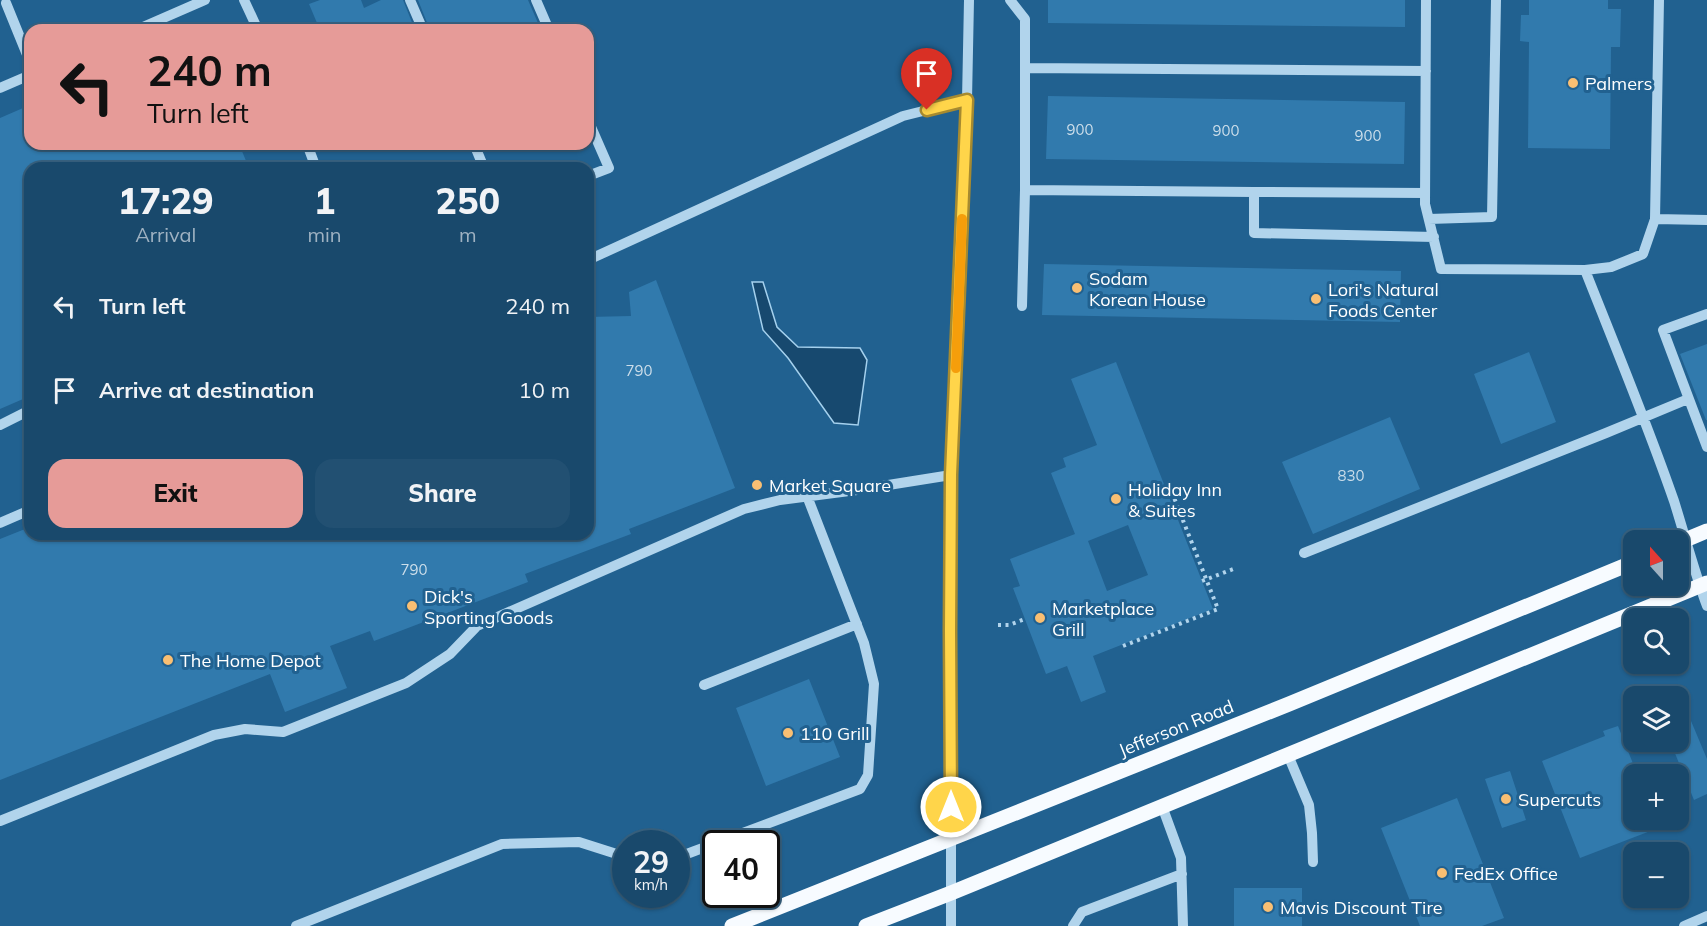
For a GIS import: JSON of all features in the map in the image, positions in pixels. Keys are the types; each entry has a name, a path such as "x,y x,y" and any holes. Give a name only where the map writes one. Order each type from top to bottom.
{"main road":[{"path":"1689,539 1707,531"},
{"name":"Jefferson Road","path":"732,926 952,840 1623,567"},
{"path":"866,926 1703,585"}],"street":[{"path":"150,24 206,0"},
{"path":"244,0 255,24"},
{"path":"410,0 420,24"},
{"path":"536,0 546,24"},
{"path":"951,926 951,475 969,0"},
{"path":"1010,0 1025,18 1022,306"},
{"path":"1426,0 1425,204 1442,269 1585,270 1611,267 1643,254 1655,219 1659,0"},
{"path":"1429,219 1492,217 1496,0"},
{"path":"6,3 24,47"},
{"path":"1025,68 1426,71"},
{"path":"0,88 24,78"},
{"path":"594,257 903,116 967,100"},
{"path":"594,134 609,168 594,174"},
{"path":"1025,190 1425,193"},
{"path":"1254,192 1254,233 1434,237"},
{"path":"1655,219 1707,220"},
{"path":"1585,270 1674,503 1680,530"},
{"path":"1707,314 1663,330 1707,447"},
{"path":"1304,553 1688,399"},
{"path":"0,425 24,413"},
{"path":"0,821 214,735 245,729 283,732 406,683 450,654 477,626 744,509 780,500 951,475"},
{"path":"690,853 860,789 868,775 874,684 864,643 807,496"},
{"path":"0,523 24,513"},
{"path":"1689,556 1703,585 1707,606"},
{"path":"704,685 857,624"},
{"path":"1288,755 1309,805 1313,862"},
{"path":"1162,806 1181,858 1183,926"},
{"path":"296,926 308,924 502,844 579,842 612,853"},
{"path":"1073,926 1082,912 1182,874"},
{"path":"1684,926 1707,916"}],"path":[{"path":"1123,646 1218,609 1204,580 1173,495"},
{"path":"1204,580 1236,568"},
{"path":"998,625 1009,625 1024,620"}],"water":[{"path":"752,282 763,282 777,327 798,347 860,348 867,360 858,425 834,423 788,358 763,330"}],"building":[{"path":"320,0 361,0 364,8 381,0 403,0 413,24 317,24 309,4"},
{"path":"418,0 528,0 538,24 428,24"},
{"path":"1048,0 1405,0 1405,27 1048,23"},
{"path":"1529,0 1608,0 1608,9 1621,9 1620,47 1611,47 1610,149 1528,148 1529,42 1520,41 1521,15 1529,15"},
{"path":"1048,96 1405,102 1404,164 1046,159"},
{"path":"24,108 24,150 242,150 246,162 24,162 24,399 0,409 0,118"},
{"path":"1044,264 1401,271 1400,322 1042,315"},
{"name":"The Home Depot","path":"656,280 735,488 629,529 631,534 525,574 528,582 374,641 370,631 330,646 347,688 285,712 270,674 0,780 0,539 24,529 24,540 594,540 594,317 631,316 629,292"},
{"path":"1707,344 1707,420 1706,420 1680,354"},
{"path":"1529,352 1556,422 1501,444 1474,374"},
{"name":"Holiday Inn & Suites","path":"1116,362 1213,609 1093,656 1106,692 1081,702 1067,666 1046,674 1013,588 1020,586 1010,559 1075,534 1051,473 1066,467 1063,458 1097,445 1071,379","holes":["1128,525 1148,575 1107,591 1088,541"]},
{"path":"1390,417 1420,489 1313,534 1282,462"},
{"name":"110 Grill","path":"809,679 840,757 766,786 736,708"},
{"path":"1689,716 1707,759 1707,794 1694,800 1689,788 1689,764 1679,764 1674,752 1689,752"},
{"path":"1618,726 1623,738 1623,752 1628,752 1633,764 1623,764 1623,830 1653,830 1580,858 1542,761 1605,736 1603,731"},
{"name":"Supercuts","path":"1510,771 1526,820 1502,828 1485,779"},
{"name":"FedEx Office","path":"1457,798 1504,918 1482,926 1420,926 1381,828"},
{"name":"Mavis Discount Tire","path":"1234,888 1302,888 1302,926 1234,926"}],"slow traffic":[{"path":"956,368 962,219"}],"place":[{"name":"Palmers","path":"1573,83"},
{"name":"Sodam Korean House","path":"1077,288"},
{"name":"Lori's Natural Foods Center","path":"1316,299"},
{"name":"Market Square","path":"757,485"},
{"name":"Holiday Inn & Suites","path":"1116,499"},
{"name":"Dick's Sporting Goods","path":"412,606"},
{"name":"Marketplace Grill","path":"1040,618"},
{"name":"The Home Depot","path":"168,660"},
{"name":"110 Grill","path":"788,733"},
{"name":"Supercuts","path":"1506,799"},
{"name":"FedEx Office","path":"1442,873"},
{"name":"Mavis Discount Tire","path":"1268,907"}],"route":[{"path":"927,110 967,100 951,475 951,807"}]}
